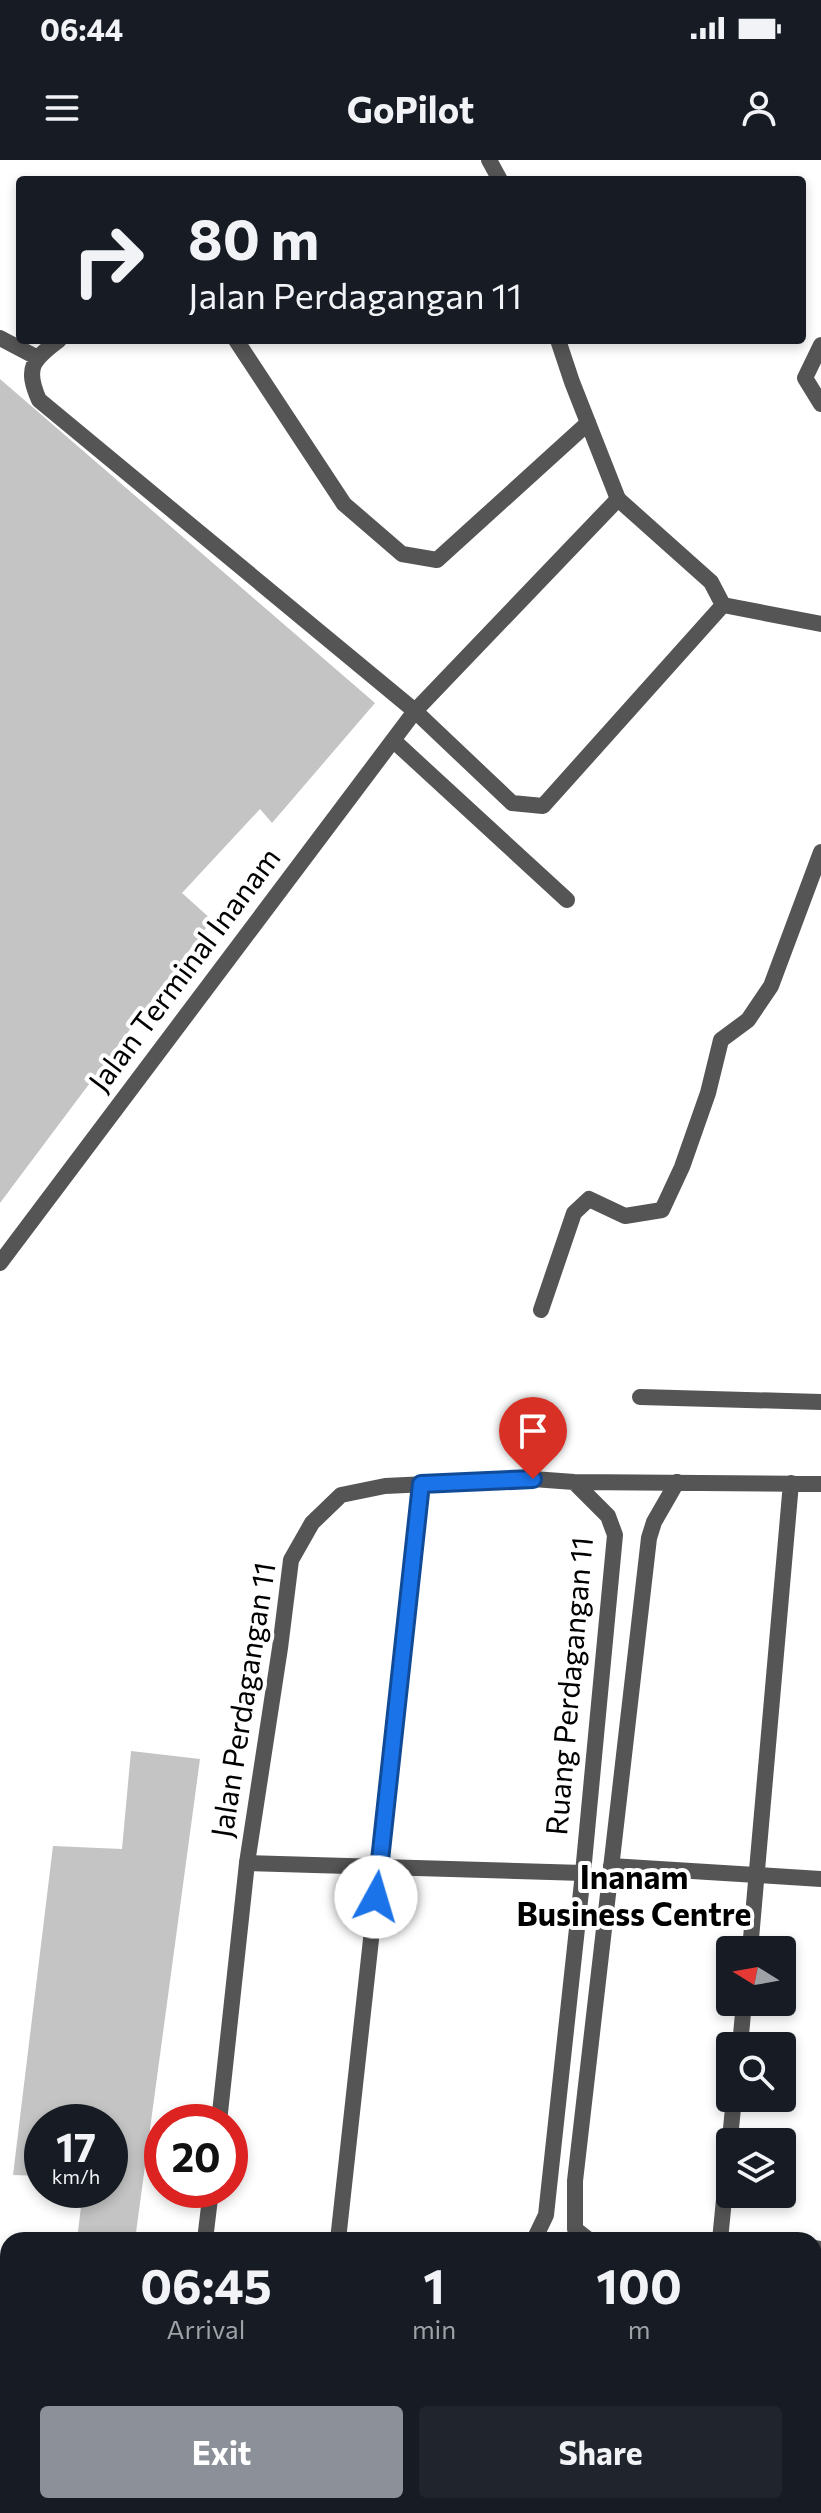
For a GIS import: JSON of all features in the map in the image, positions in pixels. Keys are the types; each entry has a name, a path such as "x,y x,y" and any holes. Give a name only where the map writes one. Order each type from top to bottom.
{"street":[{"path":"0,338 36,357"},
{"path":"54,344 36,357 31,381 39,400 415,711 512,803 543,806 723,605"},
{"path":"239,344 344,504 402,554 437,560 588,423"},
{"path":"559,344 618,499 711,582 723,605"},
{"path":"821,345 805,378 821,404"},
{"name":"Jalan Terminal Inanam","path":"0,1263 415,711 618,499"},
{"path":"723,605 821,624"},
{"path":"394,741 567,900"},
{"path":"541,1310 574,1213 589,1199 625,1216 662,1210 682,1167 708,1093 721,1040 748,1020 771,986 821,852"},
{"path":"640,1397 821,1402"},
{"name":"Jalan Perdagangan 11","path":"221,2104 247,1863 291,1560 312,1523 341,1495 385,1486 533,1479 821,1484"},
{"name":"Ruang Perdagangan 11","path":"538,2232 546,2215 615,1535 608,1516 574,1482"},
{"name":"Ruang Perdagangan 11","path":"579,2232 575,2229 575,2181 649,1538 654,1522 677,1482"},
{"path":"751,1936 791,1483"},
{"path":"339,2232 421,1484"},
{"path":"247,1863 583,1873"},
{"path":"611,1866 821,1879"},
{"path":"721,2232 733,2112"},
{"path":"206,2232 209,2208"}],"building":[{"path":"0,379 375,703 272,823 260,809 182,893 212,920 0,1203"},
{"path":"131,1751 200,1759 153,2104 144,2104 144,2173 136,2232 78,2232 81,2208 128,2208 128,2104 24,2104 24,2175 13,2175 53,1846 122,1849"}],"district":[{"name":"Inanam Business Centre","path":"634,1896"}],"route":[{"path":"376,1897 421,1484 533,1479"}]}
